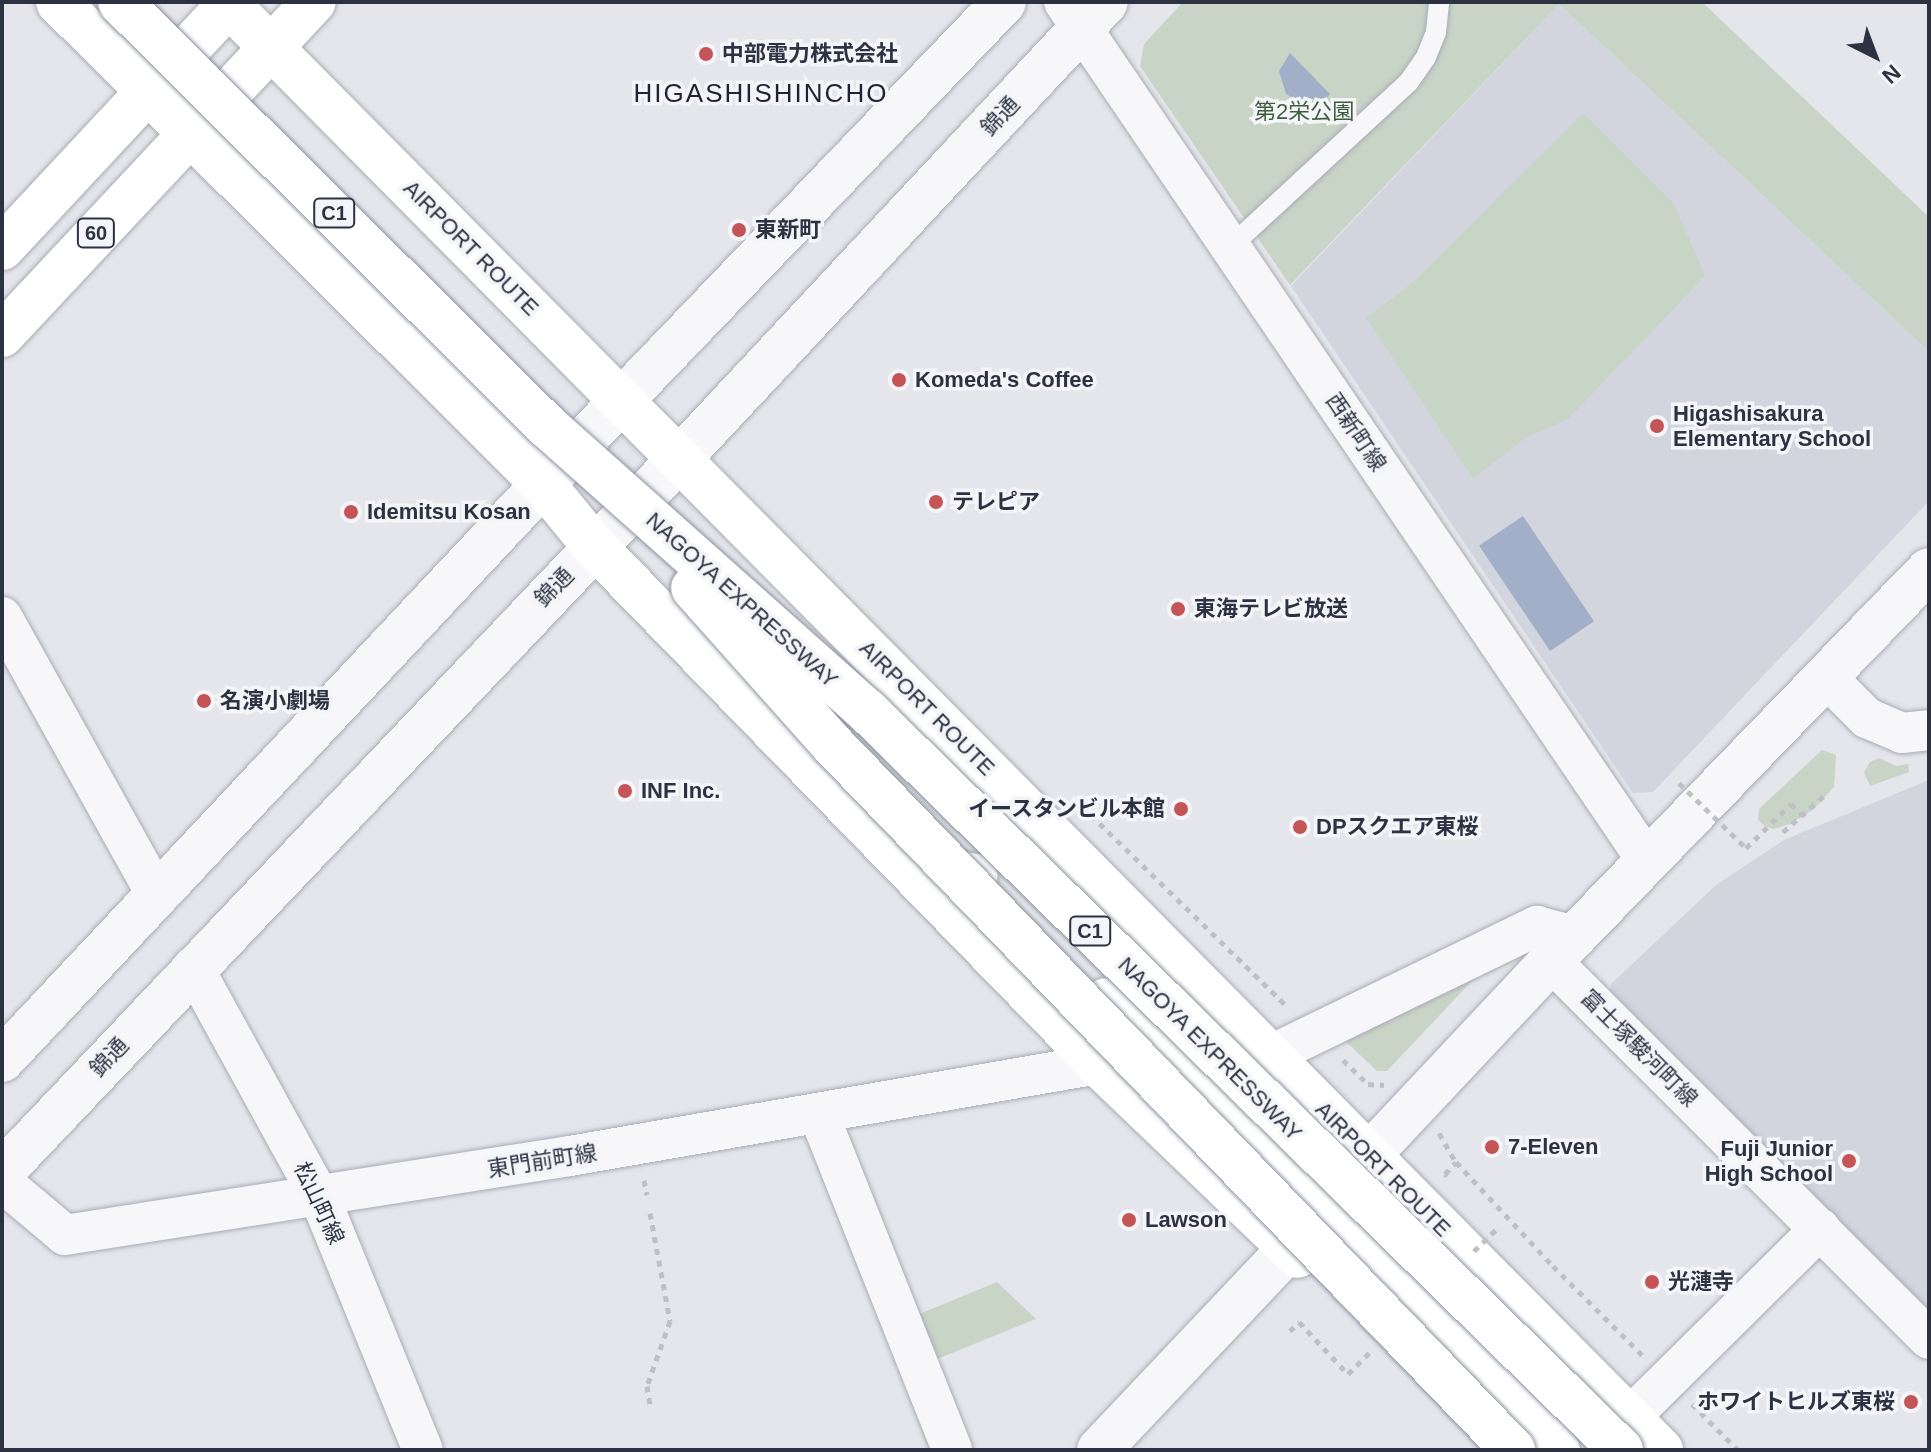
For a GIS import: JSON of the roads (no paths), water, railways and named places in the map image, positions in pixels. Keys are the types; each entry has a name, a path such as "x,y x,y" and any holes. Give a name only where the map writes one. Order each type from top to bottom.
{"main road":[{"path":"58,2 544,485 594,546 1098,1064 1290,1248 1492,1450"},
{"name":"NAGOYA EXPRESSWAY","path":"120,2 547,426 867,711 1625,1434"},
{"name":"60","path":"2,335 314,2"},
{"path":"2,248 229,3"},
{"name":"AIRPORT ROUTE","path":"229,3 1369,1155 1625,1434 1661,1450"},
{"name":"NAGOYA EXPRESSWAY","path":"547,426 833,745 1513,1450"},
{"path":"902,861 976,876 1323,1207 1558,1450"}],"street":[{"path":"2,1060 621,401 1004,2"},
{"name":"西新町線","path":"1084,11 1230,247 1648,862"},
{"name":"錦通","path":"2,1172 193,967 679,459 1084,11"},
{"path":"1099,1450 1290,1248 1369,1155 1563,949 1929,570"},
{"path":"2,617 157,896"},
{"path":"1827,678 1867,718 1902,733 1929,730"},
{"path":"1271,1055 1537,926 1563,949"},
{"name":"富士塚駿河町線","path":"1563,949 1820,1229 1929,1339"},
{"name":"松山町線","path":"193,967 320,1198 423,1450"},
{"name":"東門前町線","path":"2,1182 65,1235 320,1198 819,1115 1098,1064"},
{"path":"819,1115 952,1450"},
{"path":"1625,1434 1668,1380 1820,1229"}],"lane":[{"path":"1230,247 1408,83 1431,45 1439,2"}],"water":[{"path":"1290,53 1330,94 1326,99 1307,105 1286,94 1279,71"},
{"path":"1523,516 1594,621 1550,651 1479,546"}],"place":[{"name":"中部電力株式会社","path":"706,54"},
{"name":"東新町","path":"739,230"},
{"name":"Komeda's Coffee","path":"899,380"},
{"name":"Higashisakura Elementary School","path":"1657,426"},
{"name":"テレピア","path":"936,502"},
{"name":"Idemitsu Kosan","path":"351,512"},
{"name":"東海テレビ放送","path":"1178,609"},
{"name":"名演小劇場","path":"204,701"},
{"name":"INF Inc.","path":"625,791"},
{"name":"イースタンビル本館","path":"1181,809"},
{"name":"DPスクエア東桜","path":"1300,827"},
{"name":"7-Eleven","path":"1492,1147"},
{"name":"Fuji Junior High School","path":"1849,1161"},
{"name":"Lawson","path":"1129,1220"},
{"name":"光漣寺","path":"1652,1282"},
{"name":"ホワイトヒルズ東桜","path":"1911,1402"}],"district":[{"name":"HIGASHISHINCHO","path":"761,94"}],"park label":[{"name":"第2栄公園","path":"1304,112"}]}
